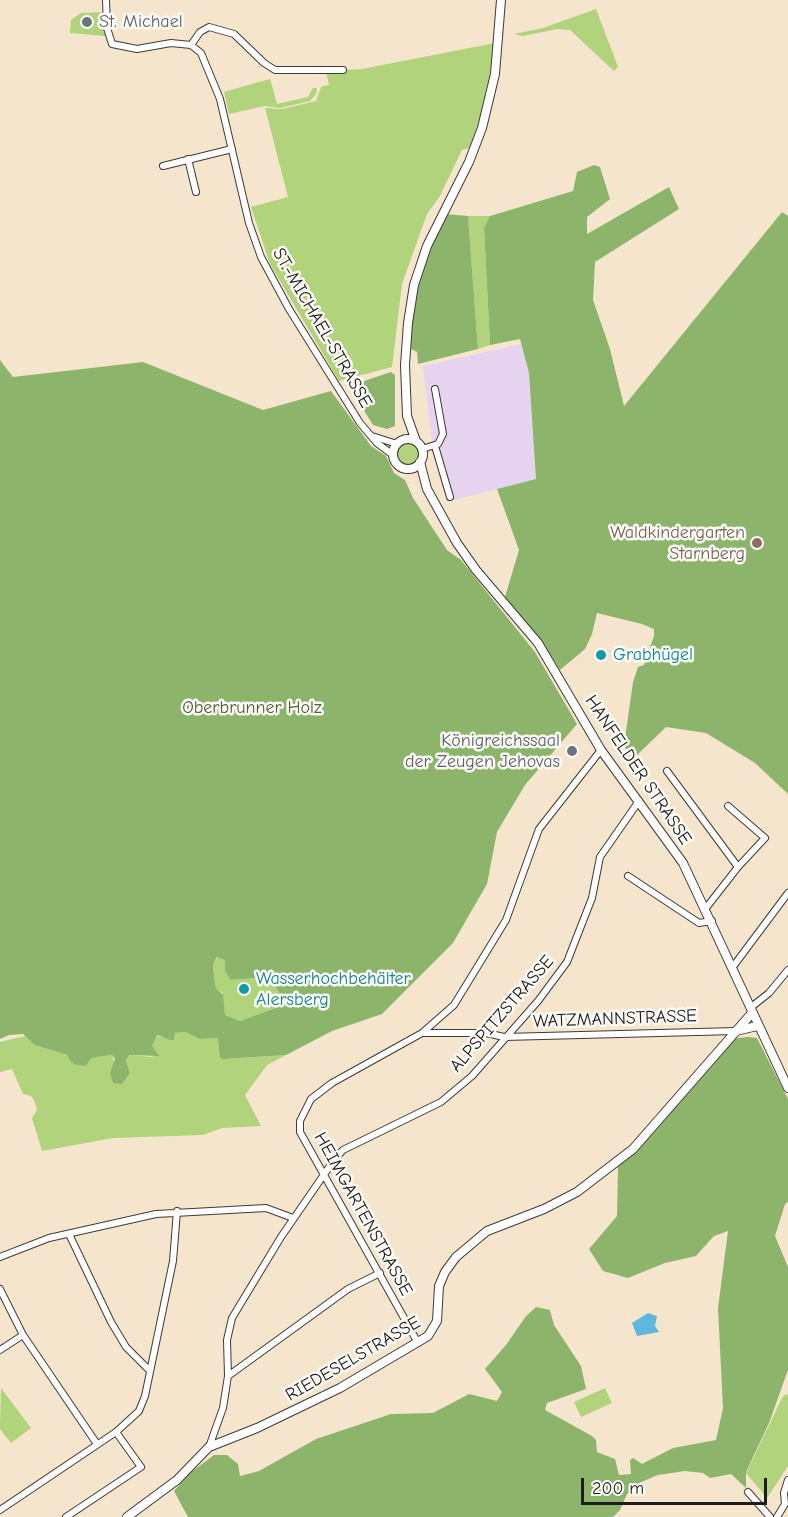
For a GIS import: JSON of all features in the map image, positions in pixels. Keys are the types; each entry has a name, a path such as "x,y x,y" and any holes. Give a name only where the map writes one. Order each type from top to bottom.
{"street":[{"path":"106,0 107,28 112,44 137,49 171,43 191,45 200,32 209,27 234,34 264,63 275,70 344,70"},
{"path":"407,416 393,455 399,465 409,468 420,462 422,449 416,441 407,416 406,396 408,323 414,285 427,246 469,162 482,128 495,74 501,0"},
{"name":"ST.-MICHAEL-STRASSE","path":"191,45 201,53 214,81 249,223 261,257 289,309 360,423 393,455"},
{"path":"163,166 232,148"},
{"path":"188,159 196,192"},
{"path":"422,449 435,446 441,441 443,434 435,389"},
{"path":"372,436 399,442 408,439 416,441"},
{"path":"435,446 450,497"},
{"name":"HANFELDER STRASSE","path":"420,462 427,489"},
{"name":"HANFELDER STRASSE","path":"409,468 427,489 476,570 538,643 601,750 671,843 706,908 757,1026 788,1088"},
{"name":"HEIMGARTENSTRASSE","path":"418,1344 300,1132 300,1121 311,1099 332,1083 422,1033 454,1005 471,982 507,920 539,828 601,750"},
{"path":"667,771 738,867"},
{"name":"ALPSPITZSTRASSE","path":"209,1447 222,1411 228,1376 227,1340 232,1318 294,1218 344,1150 441,1102 472,1076 538,1001 567,962 592,898 600,857 639,801"},
{"path":"706,908 738,867 765,838 728,806"},
{"path":"628,876 699,923 712,921"},
{"path":"732,968 788,893"},
{"path":"751,1010 788,970"},
{"name":"RIEDESELSTRASSE","path":"128,1517 177,1480 209,1447 257,1428 340,1388 418,1344 434,1330 437,1322 439,1287 445,1272 456,1257 487,1231 544,1209 577,1192 633,1149 736,1031 751,1010"},
{"path":"736,1031 757,1026"},
{"name":"WATZMANNSTRASSE","path":"422,1033 486,1034 504,1037 736,1031"},
{"path":"0,1257 43,1240 122,1221 177,1211 266,1208 294,1218"},
{"path":"4,1517 0,1511 116,1432 139,1411 145,1396 148,1369 173,1260 177,1211"},
{"path":"69,1234 111,1322 126,1347 148,1369"},
{"path":"228,1376 348,1289 380,1273"},
{"path":"0,1289 23,1335 98,1444"},
{"path":"0,1350 23,1335"},
{"path":"66,1517 141,1467 116,1432"},
{"path":"777,1517 785,1504 784,1493 788,1480"},
{"path":"748,1492 770,1517"}],"shaded area":[{"path":"521,344 529,373 536,479 450,501 434,456 423,366"}],"green space":[{"path":"596,9 618,67 614,71 570,30 557,29 523,36 514,34 543,28"},
{"path":"103,12 105,36 70,33 71,20 81,13"},
{"path":"495,43 484,106 470,148 462,150 440,196 427,214 402,284 392,367 339,381 270,264 251,207 288,197 265,108 282,109 316,101 321,87 329,85 326,71 362,69"},
{"path":"270,79 277,104 308,97 313,88 317,88 316,94 310,101 280,108 265,106 229,114 224,92"},
{"path":"594,165 600,167 610,199 587,217 587,234 669,187 679,209 595,262 593,300 610,349 624,406 782,212 788,216 788,794 755,763 706,733 666,727 632,760 624,745 633,682 638,667 644,665 654,636 654,629 597,613 592,634 585,649 560,670 541,640 505,597 519,550 497,489 536,479 529,373 520,339 490,345 484,227 490,216 573,191 577,172"},
{"path":"445,214 468,216 478,349 418,364 417,352 409,348 414,302 425,262"},
{"path":"468,216 490,216 484,227 490,345 478,349"},
{"name":"Oberbrunner Holz","path":"0,360 13,377 143,362 263,410 331,391 371,446 386,456 394,473 405,480 413,498 447,550 461,560 535,652 577,724 525,785 497,832 487,884 453,943 382,1014 332,1031 286,1055 224,1059 220,1058 218,1038 200,1039 185,1032 175,1033 174,1040 157,1035 152,1046 159,1056 130,1055 126,1060 130,1073 122,1084 113,1083 110,1073 115,1059 112,1055 91,1058 86,1066 77,1065 71,1062 67,1055 35,1045 23,1034 9,1035 0,1039","holes":["217,957 225,960 225,972 231,980 269,977 283,998 278,1007 240,1021 225,1015 223,995 216,988 213,964"]},
{"path":"391,372 395,375 395,426 387,429 373,425 349,386"},
{"path":"408,442 416,445 419,453 416,461 408,464 400,461 397,453 400,445"},
{"path":"218,957 225,959 225,972 231,980 269,977 283,998 278,1007 240,1021 225,1015 222,993 216,988 214,976 213,964"},
{"path":"185,1032 200,1039 218,1038 224,1059 286,1055 267,1065 245,1095 261,1126 222,1128 203,1135 113,1138 42,1151 32,1118 37,1110 34,1100 31,1096 23,1094 12,1069 0,1072 0,1042 25,1036 38,1046 67,1055 91,1058 112,1055 122,1084 130,1073 126,1059 131,1055 153,1057 152,1046 156,1036 174,1040 175,1033"},
{"path":"757,1038 788,1099 788,1202 785,1204 775,1236 788,1267 788,1370 769,1423 746,1472 746,1488 731,1474 710,1478 703,1473 685,1471 658,1475 639,1483 627,1494 620,1510 613,1517 188,1517 174,1491 190,1473 214,1455 227,1455 238,1464 240,1476 259,1471 316,1439 391,1414 433,1413 469,1394 497,1401 502,1392 485,1369 506,1345 526,1316 536,1307 550,1310 554,1325 581,1366 586,1389 547,1403 545,1410 592,1436 596,1440 597,1452 615,1459 619,1475 631,1474 630,1460 633,1458 642,1464 673,1448 716,1440 723,1408 718,1308 728,1231 714,1236 696,1256 665,1263 628,1278 603,1271 589,1249 617,1216 618,1168 615,1162 729,1039"},
{"path":"1,1388 31,1428 11,1443 0,1429"},
{"path":"605,1388 612,1403 581,1417 574,1402"},
{"path":"788,1394 788,1466 767,1498 746,1473 783,1396"}],"water":[{"path":"648,1313 657,1316 655,1326 659,1332 637,1336 632,1323"}],"place":[{"name":"St. Michael","path":"87,22"},
{"name":"Waldkindergarten Starnberg","path":"757,543"},
{"name":"Grabhügel","path":"601,655"},
{"name":"Königreichssaal der Zeugen Jehovas","path":"572,751"},
{"name":"Wasserhochbehälter Alersberg","path":"244,989"}]}
